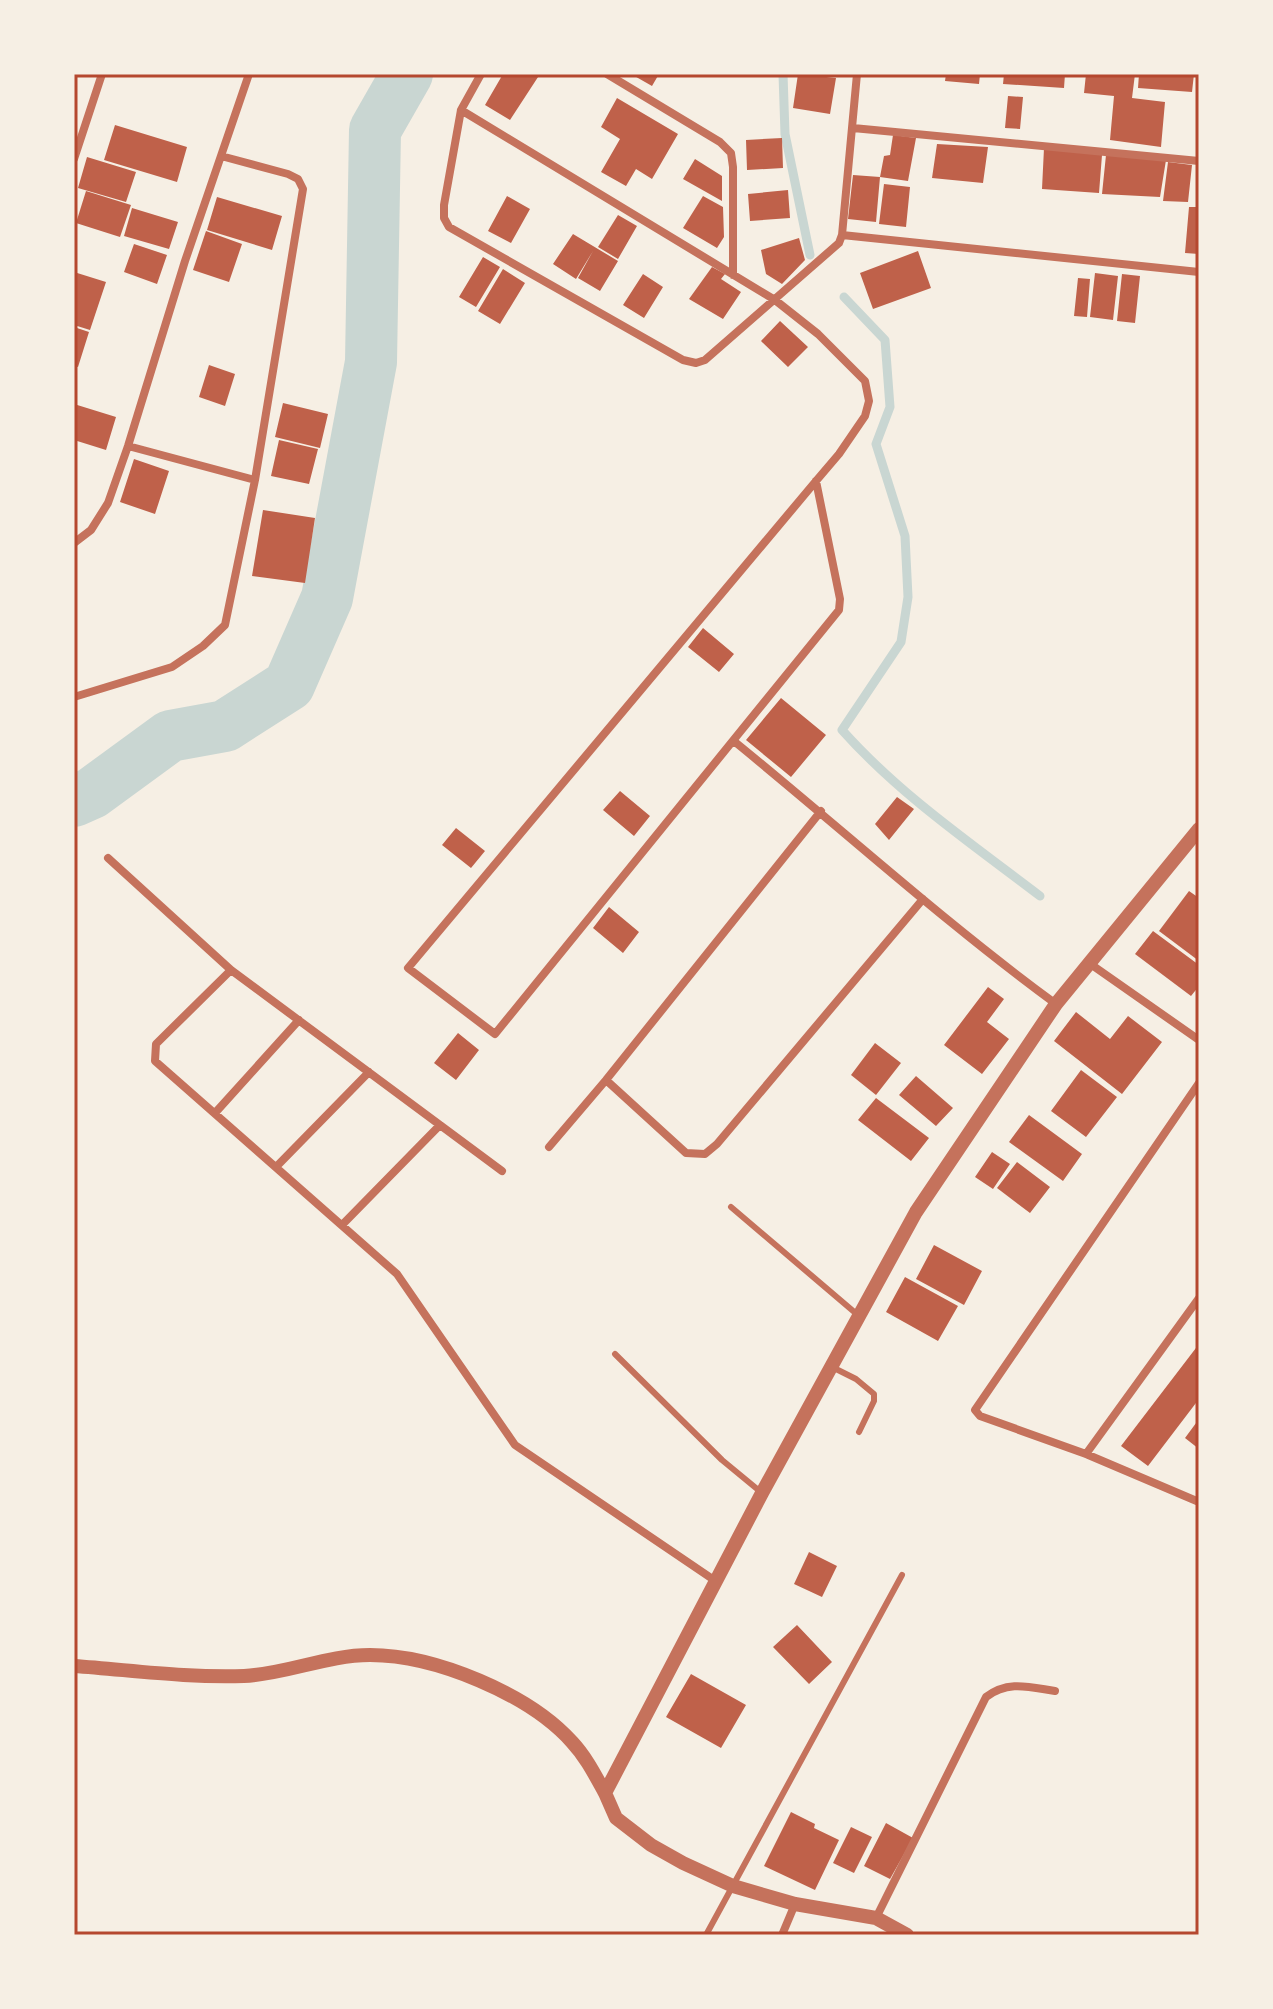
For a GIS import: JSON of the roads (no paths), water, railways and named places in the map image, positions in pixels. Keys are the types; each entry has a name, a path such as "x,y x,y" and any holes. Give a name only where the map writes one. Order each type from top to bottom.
{"street":[{"path":"74,159 102,74"},
{"path":"74,543 91,530 108,503 249,74"},
{"path":"481,74 461,110 444,205 444,218 449,227 683,360 696,363 705,360 834,250 842,235 857,74"},
{"path":"607,74 720,142 731,153 733,275"},
{"path":"461,110 775,300 818,334 865,381 869,401 865,416 839,454 816,481 408,968 495,1034 735,742 839,610 840,599 816,481"},
{"path":"853,128 1199,161"},
{"path":"74,697 172,667 203,646 225,625 255,480 303,189 298,179 288,174 221,156"},
{"path":"842,235 1199,272"},
{"path":"128,446 255,480"},
{"path":"735,742 923,899 1056,1004"},
{"path":"549,1147 821,811"},
{"path":"605,1793 762,1493 916,1212 1056,1004 1199,829"},
{"path":"108,858 231,970 502,1171"},
{"path":"606,1080 686,1153 705,1154 717,1144 923,899"},
{"path":"1089,963 1199,1040"},
{"path":"231,970 156,1044 155,1061 397,1274 515,1445 717,1582"},
{"path":"215,1113 299,1020"},
{"path":"276,1167 369,1072"},
{"path":"1199,1083 975,1406 980,1416 1086,1454 1199,1502"},
{"path":"342,1225 440,1125"},
{"path":"1086,1454 1199,1298"},
{"path":"74,1666 198,1677 291,1671 335,1659 370,1655 437,1666 497,1690 557,1726 585,1757 616,1818 651,1845 733,1886 795,1904 876,1918 907,1935"},
{"path":"876,1918 986,1697 998,1688 1012,1685 1055,1691"},
{"path":"782,1935 795,1904"}],"lane":[{"path":"731,1207 859,1316"},
{"path":"615,1354 722,1460 762,1493"},
{"path":"832,1367 856,1379 874,1394 874,1401 859,1432"},
{"path":"706,1935 902,1575"}],"waterway":[{"path":"74,801 92,793 170,736 225,726 289,685 327,598 371,362 375,130 407,74"},
{"path":"783,74 785,134 810,255"},
{"path":"844,297 885,340 890,407 876,444 905,536 908,597 901,642 842,730 912,797 1040,896"}]}
